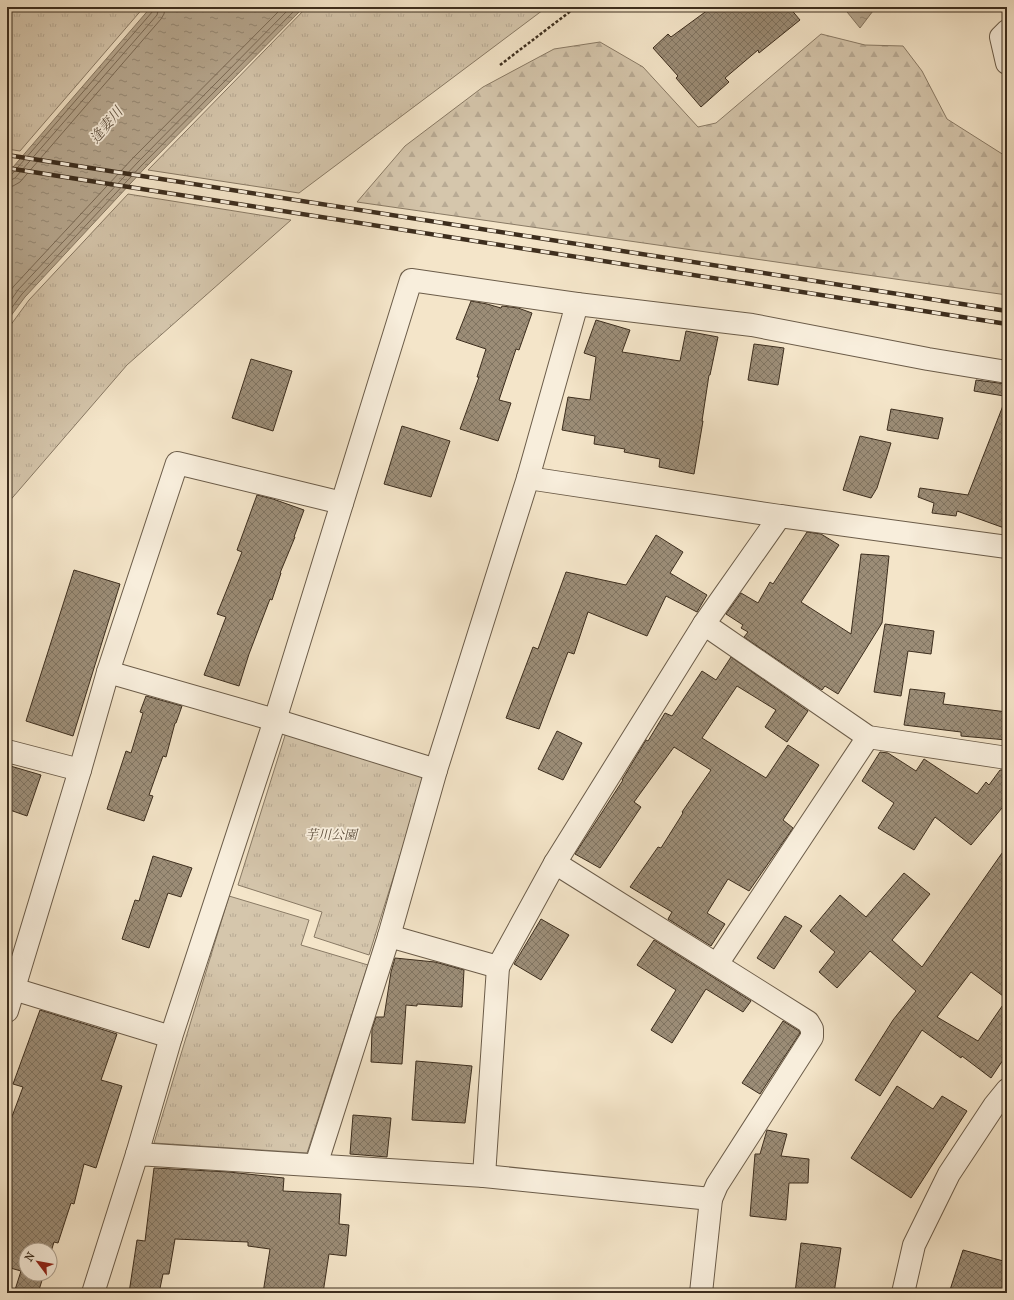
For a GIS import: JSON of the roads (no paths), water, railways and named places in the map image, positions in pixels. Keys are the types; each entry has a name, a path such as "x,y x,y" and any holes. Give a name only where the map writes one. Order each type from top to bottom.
{"street":[{"path":"1007,31 1001,37 1007,63"},
{"path":"93,1293 137,1154 170,1037 274,720 411,280 577,304 752,325 928,359 1007,372"},
{"path":"316,1165 389,936 436,770 528,478 577,304"},
{"path":"7,1010 10,988 80,770 108,672 177,462 342,503"},
{"path":"528,478 780,516 1007,547"},
{"path":"484,1176 498,967 555,863 704,624 780,516"},
{"path":"704,624 868,737 1007,758"},
{"path":"108,672 274,720 436,770"},
{"path":"717,964 868,737"},
{"path":"7,751 80,770"},
{"path":"555,863 808,1022 812,1029 812,1037 717,1185 711,1199 701,1293"},
{"path":"389,936 498,967"},
{"path":"10,988 170,1037"},
{"path":"903,1293 914,1245 949,1174 994,1106 1007,1090"},
{"path":"137,1154 484,1176 711,1199"}],"water":[{"name":"逢妻川","path":"151,7 304,7 144,169 25,297 7,321 7,174"},
{"path":"843,7 876,7 860,28"}],"railway":[{"path":"7,155 1007,311"},
{"path":"7,168 1007,324"}],"park label":[{"name":"芋川公園","path":"331,834"}]}
